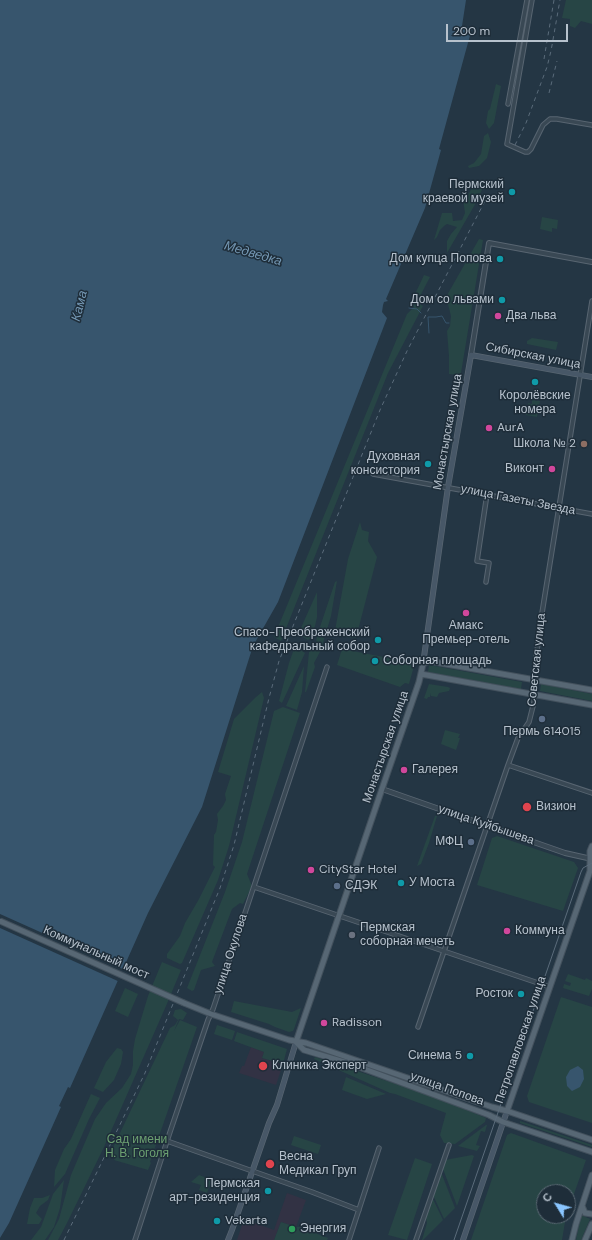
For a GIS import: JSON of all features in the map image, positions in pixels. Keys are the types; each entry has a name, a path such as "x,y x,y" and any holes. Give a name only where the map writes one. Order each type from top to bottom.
{"main road":[{"name":"Сибирская улица","path":"471,355 592,378"},
{"name":"Монастырская улица","path":"228,1240 269,1123 277,1105 296,1042 338,916 421,674 448,487 471,355"},
{"path":"424,657 429,661 592,690"},
{"path":"423,664 429,661"},
{"path":"421,674 592,705"},
{"name":"Петропавловская улица","path":"463,1240 588,877 592,860 590,851 592,846"},
{"name":"Коммунальный мост","path":"0,921 184,1003"},
{"name":"улица Попова","path":"184,1003 211,1014 296,1042 306,1043 592,1140"},
{"name":"улица Попова","path":"296,1042 304,1050 351,1064 489,1115 503,1122 592,1152"},
{"path":"572,1240 582,1203 592,1175"},
{"path":"582,1203 582,1209 584,1212 588,1215 592,1214"},
{"path":"585,1240 592,1224"}],"street":[{"path":"508,104 527,0"},
{"path":"532,0 507,144 525,152 531,149 543,125 548,120 557,119 592,125"},
{"path":"511,88 513,105"},
{"name":"Монастырская улица","path":"471,355 489,243 592,262"},
{"name":"Советская улица","path":"418,1027 508,765 518,738 528,722 534,702 534,679 542,613 573,411 592,301"},
{"name":"улица Газеты Звезда","path":"373,474 592,514"},
{"path":"486,582 489,563 477,561 487,494"},
{"name":"улица Окулова","path":"135,1240 327,668"},
{"path":"508,765 592,793"},
{"name":"улица Куйбышева","path":"382,789 565,853 592,860"},
{"path":"588,877 592,872"},
{"path":"254,887 550,987"},
{"path":"167,1141 359,1210"},
{"path":"416,1240 449,1145"},
{"path":"349,1240 379,1148"}],"shaded area":[{"name":"Клиника Эксперт","path":"251,1047 264,1052 262,1058 283,1064 276,1085 239,1073 242,1066 244,1066"},
{"path":"287,1193 306,1200 296,1227 281,1222 274,1240 237,1240 244,1219 274,1230"}],"green space":[{"path":"566,0 592,0 592,24 581,21 575,28 570,26 570,19 562,18"},
{"path":"496,84 501,86 494,123 489,129 486,123"},
{"path":"488,133 491,142 487,158 479,166 469,168 468,166 474,163 481,154 484,136"},
{"path":"476,180 480,182 482,181 484,185 477,201 447,253 447,241 457,227 447,224 440,230 434,240 442,213 452,213 453,221 462,220 465,213 463,199 468,195"},
{"path":"542,217 558,220 557,229 552,228 552,232 540,229"},
{"path":"479,239 483,240 461,373 457,375 449,374 447,331 450,326 451,316 446,297"},
{"path":"424,275 430,277 417,302 423,306 388,373 281,641 274,637 407,314 414,307 413,303 417,296 416,292"},
{"path":"532,338 558,342 556,350 527,344 527,341"},
{"path":"532,400 540,401 537,417 526,415 528,403 532,404"},
{"path":"360,522 362,530 369,532 368,541 377,557 356,638 334,636 348,559"},
{"path":"337,581 331,616 322,646 316,643 317,636 335,582"},
{"path":"317,592 317,617 313,635 308,640 303,637 305,632 300,630"},
{"path":"295,646 305,653 282,703 279,701"},
{"path":"314,647 321,650 314,663 315,667 305,692 309,652"},
{"path":"342,649 410,662 414,666 409,684 405,683 400,687 337,665"},
{"path":"429,665 522,682 521,689 428,672"},
{"path":"304,666 302,692 297,710 286,706"},
{"path":"429,684 450,688 449,691 439,693 437,697 431,696 431,693 430,697 427,699 424,698"},
{"path":"541,684 592,694 592,701 540,691"},
{"path":"262,692 264,698 229,846 218,880 182,963 180,964 167,958 167,954 180,936 185,923 215,867 213,865 214,835 218,820 217,814 226,800 225,794 231,776 218,772 234,719"},
{"path":"283,707 300,713 247,874 252,886 243,904 240,903 232,909 212,962 215,966 201,970 194,990 192,991 187,988 225,892 242,842 274,711"},
{"path":"445,730 460,734 456,750 441,744"},
{"path":"435,816 437,816 429,843 421,864 417,866"},
{"path":"497,836 574,862 578,868 563,911 477,885 492,838"},
{"path":"162,962 181,970 104,1147 67,1223 58,1240 48,1240 59,1219 71,1175 95,1119 106,1103 122,1088 131,1074 135,1039 148,996"},
{"path":"568,974 592,981 592,989 589,996 563,988 564,984 570,986 571,983 565,981"},
{"path":"125,988 138,994 128,1017 115,1011"},
{"path":"561,997 592,1007 592,1123 529,1102 527,1096"},
{"path":"234,1001 292,1012 301,1008 293,1031 289,1032 231,1012"},
{"name":"Сад имени Н. В. Гоголя","path":"181,1009 187,1013 183,1020 179,1019 174,1031 180,1020 197,1027 148,1170 114,1160 115,1158 110,1154 170,1028 175,1025 178,1020 173,1016 175,1010"},
{"path":"217,1025 235,1031 232,1040 214,1034"},
{"path":"237,1032 287,1049 283,1064 262,1058 264,1052 234,1041"},
{"path":"117,1048 121,1049 123,1052 121,1064 114,1080 103,1092 94,1088 106,1062"},
{"path":"315,1057 432,1096 486,1118 485,1122 455,1144 444,1143 440,1135 446,1113 390,1093 314,1059"},
{"path":"346,1077 386,1094 367,1099 342,1090"},
{"path":"91,1094 100,1098 89,1119 65,1174 54,1187 55,1170"},
{"path":"520,1121 592,1145 592,1147 520,1123"},
{"path":"486,1125 485,1132 481,1131 476,1145 480,1146 477,1151 458,1146"},
{"path":"511,1133 586,1160 576,1188 576,1184 536,1184 536,1224 565,1224 562,1240 471,1240 507,1135"},
{"path":"294,1136 321,1145 318,1154 291,1145"},
{"path":"472,1155 474,1156 457,1206 443,1169 445,1160"},
{"path":"415,1158 432,1164 407,1240 388,1235"},
{"path":"441,1172 455,1208 444,1219 433,1195"},
{"path":"199,1175 212,1180 207,1193 199,1190 201,1185 191,1182"},
{"path":"64,1180 60,1208 54,1227 45,1240 31,1240 41,1227 53,1194"},
{"path":"50,1195 48,1200 40,1206 36,1213 42,1219 39,1224 27,1224 30,1208 34,1198 42,1198"},
{"path":"432,1197 443,1220 422,1240 427,1223 426,1218"},
{"path":"581,1215 590,1219 581,1240 576,1240"},
{"name":"Энергия","path":"281,1222 328,1238 327,1240 274,1240"}],"water":[{"name":"Кама","path":"0,0 466,0 462,26 472,28 439,149 441,150 425,208 386,299 388,301 384,302 383,305 382,312 387,318 278,602 253,646 202,807 148,913 70,1088 68,1087 59,1106 61,1107 9,1223 0,1238"},
{"path":"578,1066 583,1070 584,1079 580,1087 572,1091 567,1086 566,1077 570,1070"}],"pier":[{"path":"0,914 125,970 120,982 0,928"}],"waterway":[{"name":"Медведка","path":"409,308 417,309 421,313"},
{"name":"Медведка","path":"429,333 428,317 442,316 446,323 449,323"}],"tram line":[{"path":"454,1240 581,872 583,868 592,863"}],"railway":[{"path":"544,59 554,0"},
{"path":"515,145 526,123 547,67 560,0"},
{"path":"549,93 557,61"},
{"path":"64,1240 145,1073 220,888 234,845 279,661 380,410 407,351 486,199"}],"place":[{"name":"Пермский краевой музей","path":"512,192"},
{"name":"Дом купца Попова","path":"500,259"},
{"name":"Дом со львами","path":"502,300"},
{"name":"Два льва","path":"498,316"},
{"name":"Королёвские номера","path":"535,382"},
{"name":"AurA","path":"489,428"},
{"name":"Школа № 2","path":"584,444"},
{"name":"Духовная консистория","path":"428,464"},
{"name":"Виконт","path":"552,469"},
{"name":"Амакс Премьер-отель","path":"466,613"},
{"name":"Спасо-Преображенский кафедральный собор","path":"378,640"},
{"name":"Соборная площадь","path":"375,661"},
{"name":"Пермь 614015","path":"542,719"},
{"name":"Галерея","path":"404,770"},
{"name":"Визион","path":"527,807"},
{"name":"МФЦ","path":"471,842"},
{"name":"CityStar Hotel","path":"311,870"},
{"name":"У Моста","path":"401,883"},
{"name":"СДЭК","path":"337,886"},
{"name":"Коммуна","path":"507,931"},
{"name":"Пермская соборная мечеть","path":"352,935"},
{"name":"Росток","path":"521,994"},
{"name":"Radisson","path":"324,1023"},
{"name":"Синема 5","path":"470,1056"},
{"name":"Клиника Эксперт","path":"263,1066"},
{"name":"Весна Медикал Груп","path":"270,1164"},
{"name":"Пермская арт-резиденция","path":"268,1191"},
{"name":"Vekarta","path":"217,1221"},
{"name":"Энергия","path":"292,1229"}]}
